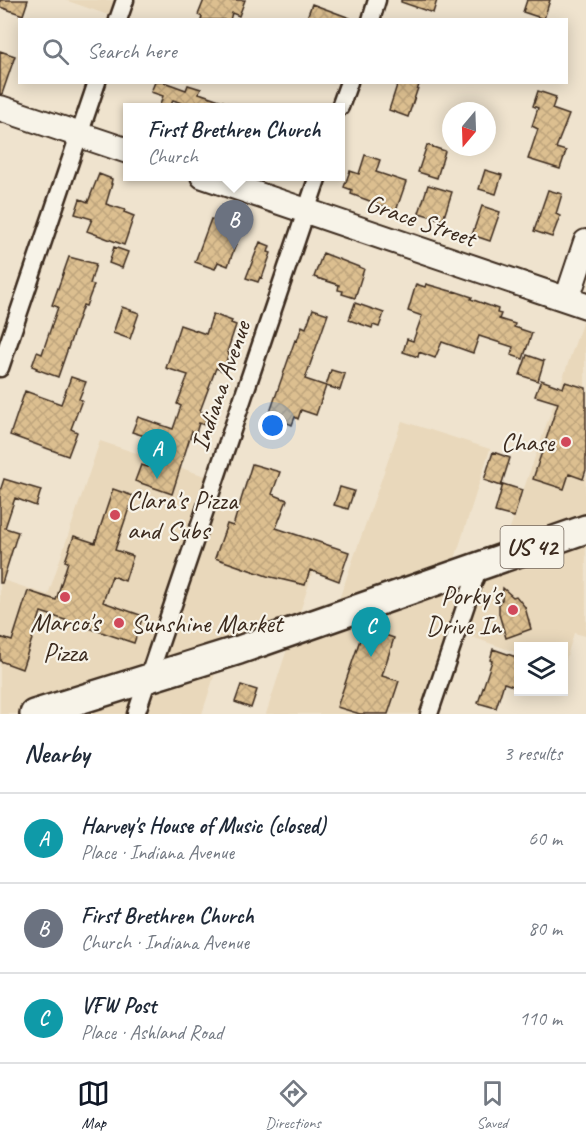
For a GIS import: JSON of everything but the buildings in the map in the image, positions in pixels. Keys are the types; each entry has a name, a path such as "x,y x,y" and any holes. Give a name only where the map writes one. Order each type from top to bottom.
{"main road":[{"name":"US 42","path":"34,714 147,679 586,529"}],"street":[{"path":"119,18 125,0"},
{"path":"371,18 377,0"},
{"path":"0,368 96,84"},
{"path":"342,103 348,84"},
{"path":"0,108 123,149"},
{"name":"Grace Street","path":"215,181 576,302"},
{"name":"Indiana Avenue","path":"136,714 317,181"},
{"path":"576,302 586,242"},
{"path":"429,714 479,566"}],"shaded area":[{"path":"65,0 117,0 111,16"},
{"path":"585,315 586,636 574,633 568,653 568,642 514,642 514,652 452,630 423,714 266,714 288,646 216,670 202,714 0,714 0,579 48,595 100,441 208,477 200,503 322,543 299,615 338,602 402,421 490,449 454,562 504,545"}],"place":[{"name":"First Brethren Church","path":"234,250"},
{"name":"Chase","path":"566,442"},
{"name":"Harvey's House of Music (closed)","path":"157,479"},
{"name":"Clara's Pizza and Subs","path":"115,515"},
{"name":"Marco's Pizza","path":"65,597"},
{"name":"Porky's Drive In","path":"513,610"},
{"name":"Sunshine Market","path":"119,623"},
{"name":"VFW Post","path":"371,657"}]}
